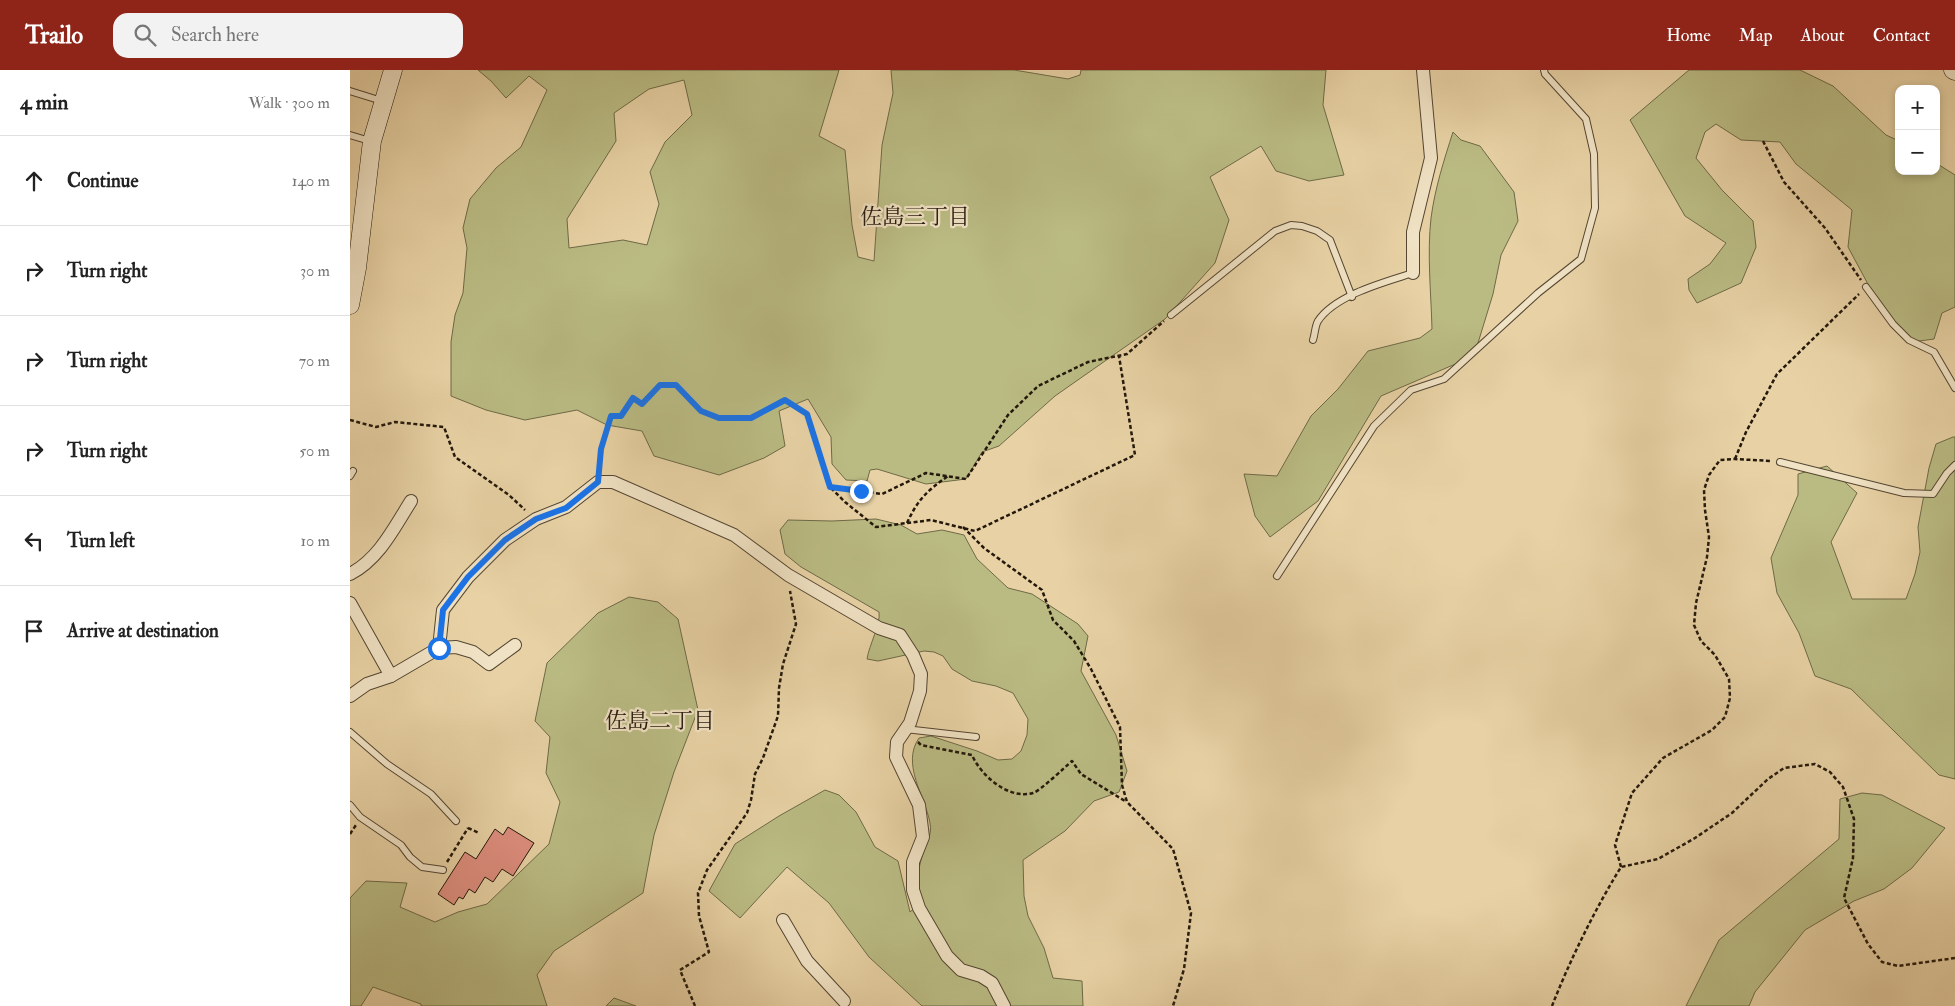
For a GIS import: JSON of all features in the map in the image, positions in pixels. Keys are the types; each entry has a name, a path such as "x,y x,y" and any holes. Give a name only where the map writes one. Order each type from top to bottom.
{"main road":[{"path":"350,305 357,268 372,141 393,70"}],"street":[{"path":"1414,273 1413,232 1431,158 1422,70"},
{"path":"439,648 443,610 468,577 505,540 536,519 566,508 598,482 614,482 734,535 788,575 879,628 900,635 913,655 921,674 920,691 910,724 897,742 896,757 919,806 923,837 913,862 914,890 919,908 947,956 961,970 981,976 992,983 1004,1006"},
{"path":"350,574 360,569 383,547 411,501"},
{"path":"350,603 391,676"},
{"path":"350,696 367,684 391,676 439,648 456,647 473,652 488,664 515,646"},
{"path":"783,920 807,961 844,1004"}],"lane":[{"path":"1277,576 1374,426 1412,390 1444,379 1538,293 1581,259 1595,208 1594,154 1586,119 1545,74 1544,70"},
{"path":"350,91 383,101"},
{"path":"350,135 372,141"},
{"path":"1171,315 1275,231 1291,225 1317,231 1330,240 1352,297"},
{"path":"1314,340 1318,322 1336,304 1373,286 1414,273"},
{"path":"1866,287 1893,324 1909,340 1934,352 1955,388"},
{"path":"1780,462 1904,494 1933,494 1947,473 1955,465"},
{"path":"905,729 976,738"},
{"path":"350,732 387,764 431,794 456,821"},
{"path":"350,805 360,817 401,845 410,857 422,867 442,870"}],"path":[{"path":"1735,459 1746,432 1777,374 1866,287 1825,228 1784,182 1763,141"},
{"path":"830,487 882,494 926,473 966,479 1008,415 1038,386 1088,362 1127,354 1171,315"},
{"path":"598,482 601,449 611,416 621,416 633,398 642,404 660,385 676,385 701,411 719,418 751,418 785,400 807,414 830,487 876,527 931,520 975,531 1135,455 1119,356"},
{"path":"350,420 376,427 395,422 444,427 455,457 536,519"},
{"path":"1552,1006 1560,986 1621,867 1615,845 1632,793 1663,758 1712,730 1724,717 1730,698 1729,679 1715,655 1702,641 1694,625 1696,603 1707,557 1708,537 1704,490 1708,475 1720,460 1780,462"},
{"path":"907,523 915,504 929,490 948,476"},
{"path":"963,527 984,548 1042,590 1054,620 1074,642 1091,669 1120,728 1122,785 1127,802"},
{"path":"695,1006 680,970 709,952 699,916 698,893 707,870 747,813 755,774 763,758 778,716 779,688 783,664 796,624 788,575"},
{"path":"905,729 921,744 972,755 988,778 1010,793 1034,793 1072,762 1082,774 1127,802 1173,849 1192,913 1184,969 1173,1006"},
{"path":"1621,867 1658,859 1695,838 1732,813 1768,779 1784,768 1815,764 1830,772 1843,787 1854,819 1853,858 1844,898 1868,944 1882,962 1898,966 1955,958"},
{"path":"456,821 479,833"},
{"path":"442,870 468,828"}],"green space":[{"path":"478,70 839,70 819,136 845,150 852,225 858,257 874,261 882,145 893,93 891,70 1014,70 1068,79 1080,75 1081,70 1326,70 1323,105 1344,175 1309,181 1276,171 1261,146 1210,177 1229,220 1215,263 1165,319 1055,396 999,446 982,452 966,479 926,484 877,469 870,470 867,481 846,480 832,464 831,437 808,399 779,411 785,446 764,458 719,475 654,456 642,431 607,425 577,410 525,420 486,410 451,396 451,342 455,315 463,293 467,248 463,228 470,199 496,168 521,147 547,90 529,76 506,98","holes":["684,80 692,115 665,142 650,172 659,204 647,245 623,240 569,248 567,219 616,141 614,113 649,89"]},
{"path":"1689,70 1800,70 1833,86 1886,135 1895,139 1895,175 1940,175 1940,166 1955,175 1955,307 1942,313 1934,339 1907,340 1891,327 1848,247 1852,210 1796,164 1780,142 1741,140 1716,124 1705,132 1696,158 1722,190 1753,221 1756,247 1741,283 1697,303 1689,290 1688,279 1710,264 1726,243 1685,216 1630,120"},
{"path":"1453,132 1461,140 1480,146 1514,192 1518,221 1501,255 1493,294 1474,356 1381,396 1318,501 1270,537 1255,516 1244,474 1277,476 1311,416 1338,389 1368,351 1420,338 1432,329 1429,259 1431,218 1437,185"},
{"path":"1955,437 1955,779 1939,775 1851,689 1815,676 1799,633 1777,593 1771,558 1798,495 1798,474 1827,466 1857,493 1831,542 1852,599 1906,599 1920,552 1918,527 1929,468 1936,444"},
{"path":"876,519 901,525 917,534 942,530 964,535 977,559 1008,588 1032,594 1078,624 1088,636 1081,671 1116,735 1127,771 1119,792 1094,801 1065,831 1023,860 1024,896 1028,916 1044,948 1053,978 1082,981 1083,1006 922,1006 869,957 829,903 787,867 740,918 709,891 735,844 825,790 839,795 856,812 875,847 898,861 910,912 917,906 920,865 931,828 913,769 912,758 919,738 931,736 998,760 1012,759 1021,751 1027,735 1028,719 1013,693 996,686 972,681 952,669 943,656 934,652 924,651 878,661 867,659 878,622 879,612 801,567 785,554 780,530 788,520"},
{"path":"629,597 658,602 678,619 698,710 674,772 654,835 643,893 554,951 537,975 547,1006 421,1006 421,1004 373,987 361,1006 350,1006 350,898 366,881 407,883 400,907 435,922 458,912 487,904 549,844 560,802 546,773 550,737 535,721 547,663 598,613"},
{"path":"1862,793 1882,795 1945,828 1912,868 1884,889 1854,901 1805,930 1755,992 1749,1006 1686,1006 1719,940 1839,839 1840,799"},
{"path":"614,998 636,1006 606,1006"}],"building":[{"path":"508,827 534,843 513,876 502,869 493,882 485,877 475,893 469,889 463,899 459,897 454,905 438,894 465,852 476,859 495,829 503,835"}],"district":[{"name":"佐島三丁目","path":"915,216"},
{"name":"佐島二丁目","path":"660,720"}],"route":[{"path":"439,648 443,610 468,577 505,540 536,519 566,508 598,482 601,449 611,416 621,416 633,398 642,404 660,385 676,385 701,411 719,418 751,418 785,400 807,414 830,487 861,491"}]}
